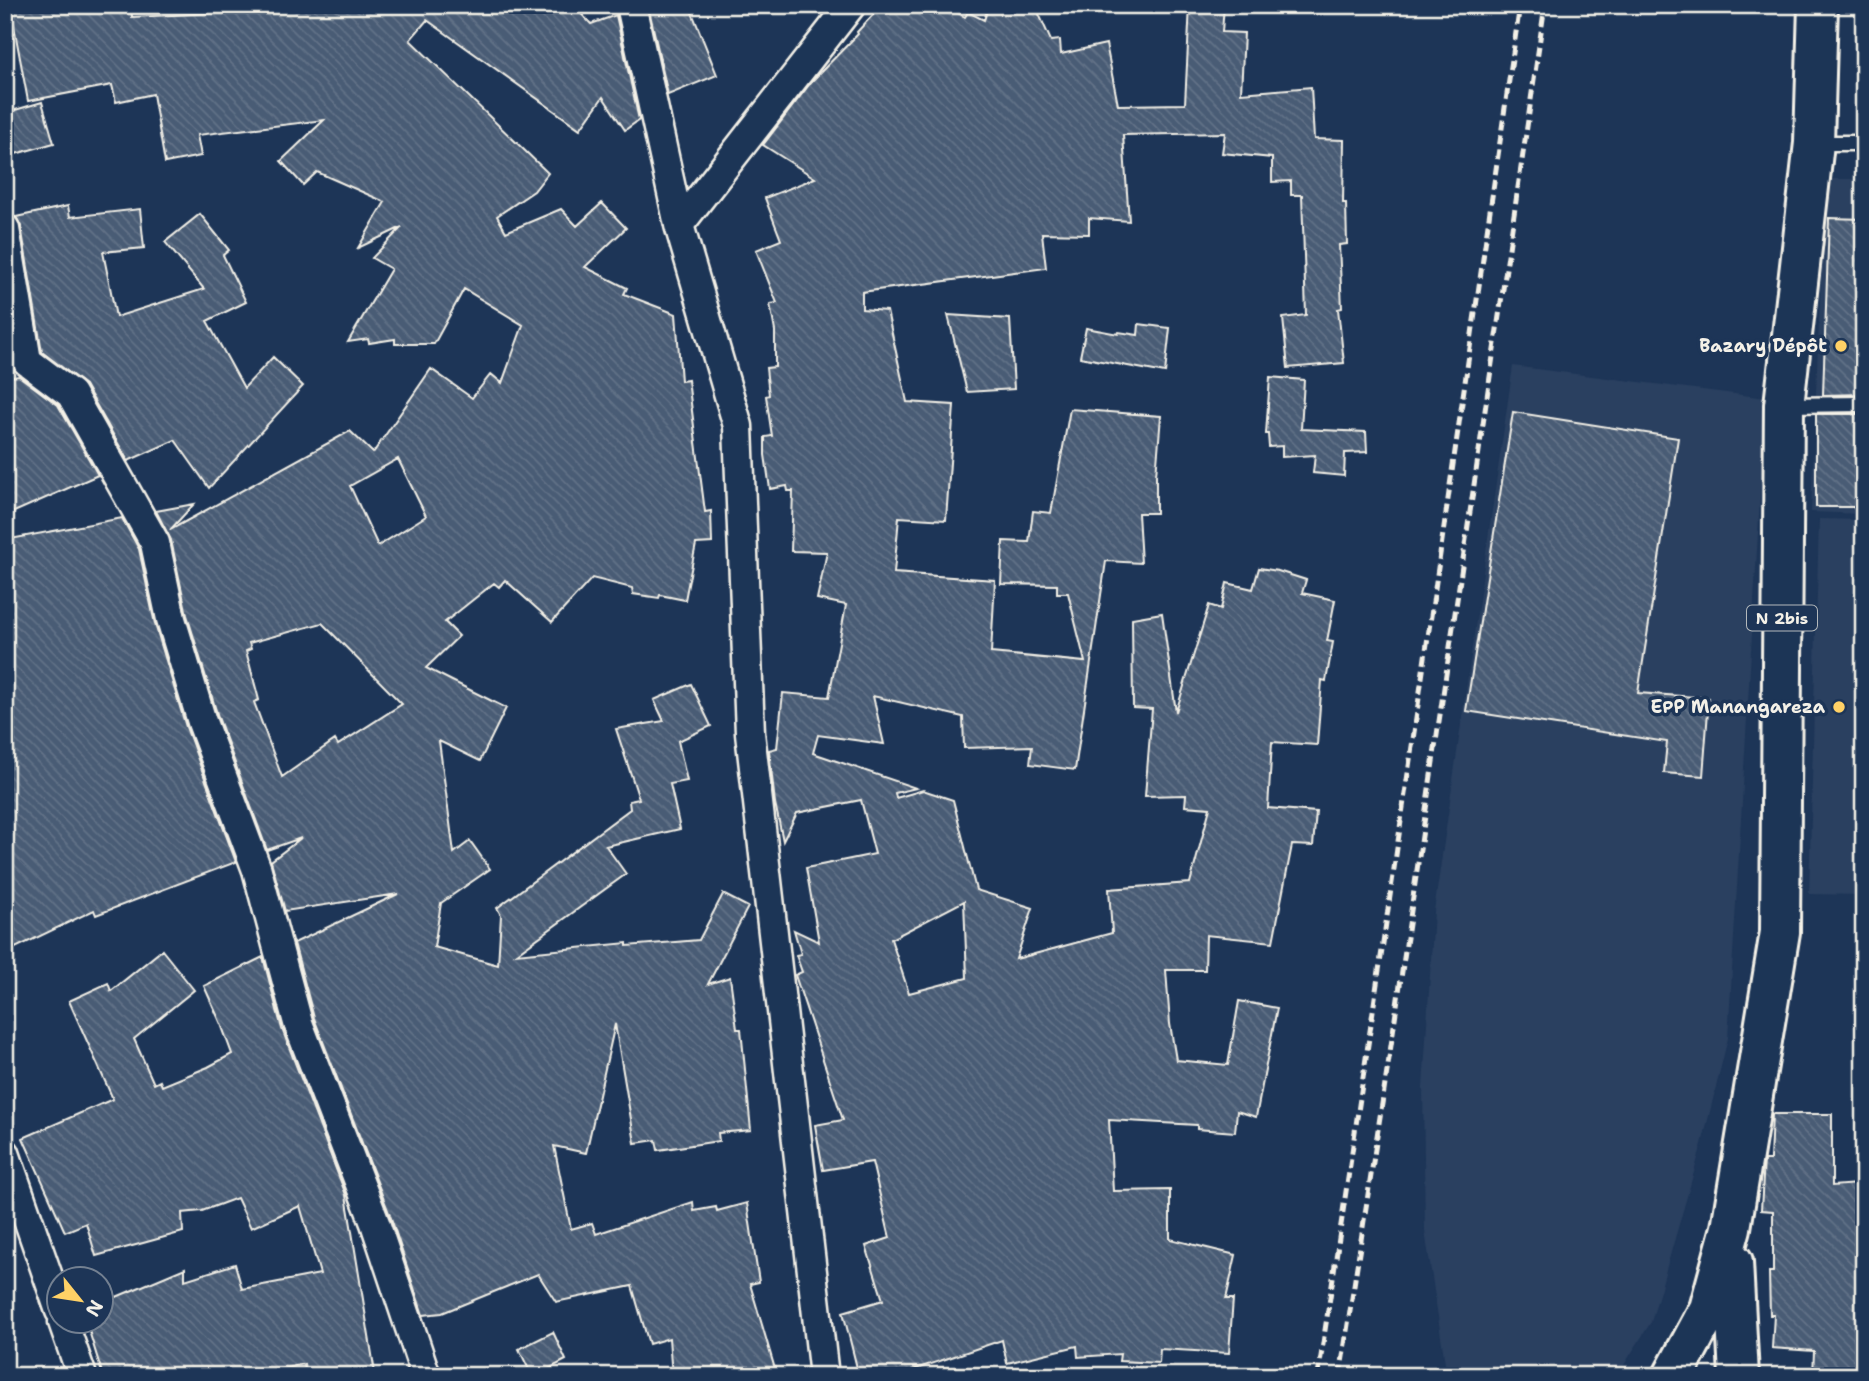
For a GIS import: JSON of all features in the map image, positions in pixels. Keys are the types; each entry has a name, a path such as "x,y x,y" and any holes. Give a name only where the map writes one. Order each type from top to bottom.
{"main road":[{"name":"N 2bis","path":"1731,1228 1780,932 1784,405 1814,143 1818,5"},
{"path":"1673,1376 1709,1309 1731,1228"},
{"path":"1731,1228 1740,1376"}],"street":[{"path":"631,5 679,225 738,426 750,733 824,1376"},
{"path":"679,225 851,5"},
{"path":"5,229 27,361 71,394 155,543 171,619 202,722 257,870 298,1023 375,1223 426,1376"},
{"path":"5,1153 46,1271"},
{"path":"68,1336 82,1376"}],"lane":[{"path":"1814,143 1864,144"},
{"path":"1784,405 1864,404"}],"shaded area":[{"name":"Bazary Dépôt","path":"1825,179 1864,179 1864,514 1811,512"},
{"path":"1513,366 1766,398 1728,1038 1702,1144 1651,1322 1617,1376 1447,1376 1425,1231 1423,1088 1434,911"},
{"name":"EPP Manangareza","path":"1819,519 1864,520 1864,895 1809,894"}],"building":[{"path":"10,5 131,5 132,17 213,13 253,5 573,5 591,24 616,15 639,120 625,130 603,97 580,129 427,20 410,40 548,173 534,191 497,216 506,232 561,209 577,226 602,203 626,228 585,267 627,288 624,294 676,314 681,381 688,380 705,512 711,511 712,543 696,544 685,600 660,595 659,598 633,594 632,588 592,578 552,622 505,580 499,587 494,583 445,622 459,636 426,668 506,708 480,761 439,741 454,853 470,841 490,869 441,903 434,947 498,965 501,915 497,908 630,809 629,801 639,799 616,729 664,721 654,700 691,684 711,726 678,741 687,781 670,784 680,829 606,846 626,874 516,954 627,943 627,946 699,940 723,894 748,907 708,984 730,977 737,1029 741,1029 751,1130 718,1133 719,1141 658,1150 656,1140 635,1143 615,1024 586,1153 554,1146 571,1229 592,1223 596,1234 693,1202 694,1211 716,1207 717,1211 747,1203 759,1282 750,1284 777,1376 672,1376 669,1338 649,1344 632,1286 556,1302 538,1274 442,1313 423,1315 391,1218 314,1018 294,943 398,894 285,911 271,861 301,838 267,850 218,717 187,615 171,540 156,511 194,504 170,530 350,431 373,453 431,369 472,398 491,374 502,383 523,325 464,289 434,344 395,344 395,339 369,343 368,339 348,342 391,269 372,258 402,227 358,248 385,202 317,172 303,185 281,161 324,120 197,135 201,156 165,163 153,94 116,102 112,85 28,101","holes":["398,459 426,516 378,546 350,486","322,623 402,704 338,745 335,740 282,777 254,702 259,700 246,651 251,649 249,643"]},
{"path":"648,5 689,5 717,75 668,95"},
{"path":"882,5 944,5 965,17 968,12 984,20 989,5 1035,5 1051,41 1060,40 1061,54 1106,44 1118,105 1185,104 1190,5 1224,5 1222,32 1244,33 1241,93 1311,87 1314,139 1344,140 1343,203 1346,203 1347,244 1339,245 1342,308 1338,309 1344,363 1288,368 1283,318 1306,315 1302,195 1291,195 1291,181 1272,182 1272,158 1222,153 1225,133 1123,135 1129,221 1089,218 1089,234 1042,233 1046,268 862,292 862,309 887,311 907,402 954,405 946,520 899,517 894,573 995,580 991,653 1085,662 1068,593 1057,593 1057,585 1001,584 1003,541 1029,542 1033,511 1051,513 1070,409 1161,416 1156,513 1138,513 1141,563 1106,561 1075,770 1030,764 1032,746 964,748 963,717 873,696 884,744 818,735 813,753 916,788 895,793 896,798 923,790 953,800 976,890 1033,908 1016,959 1112,933 1109,889 1190,883 1210,808 1185,806 1186,795 1145,796 1152,709 1133,708 1132,618 1162,613 1176,712 1209,605 1221,609 1227,583 1253,589 1259,568 1306,580 1302,593 1335,600 1327,641 1333,642 1326,681 1322,680 1317,745 1272,742 1268,808 1316,812 1313,846 1292,845 1273,942 1206,935 1205,970 1166,970 1176,1060 1228,1065 1239,1001 1277,1008 1256,1117 1237,1111 1235,1132 1197,1129 1197,1125 1109,1120 1113,1191 1170,1190 1170,1239 1236,1255 1226,1299 1233,1299 1229,1353 1160,1349 1159,1363 1119,1361 1120,1354 1078,1357 1077,1346 1007,1363 1002,1340 913,1370 915,1376 859,1376 843,1312 883,1300 866,1246 890,1238 872,1162 823,1170 815,1125 843,1120 795,975 802,972 796,955 801,954 794,930 819,942 806,868 875,854 861,800 797,813 783,841 775,803 769,750 777,748 783,693 829,697 846,605 817,599 827,552 791,551 793,491 788,491 787,486 770,489 765,455 765,437 772,436 766,396 769,395 766,368 775,367 775,331 770,304 777,303 756,250 781,240 765,198 815,178 763,145 812,81","holes":["964,901 967,978 909,993 891,939"]},
{"path":"42,102 54,143 5,157 5,113"},
{"path":"68,206 70,217 140,209 144,248 103,252 116,317 204,289 165,242 200,214 229,250 223,255 246,302 207,321 244,388 273,357 303,386 209,488 175,440 128,461 85,385 42,352 21,226 16,217"},
{"path":"1829,218 1864,219 1864,394 1823,395"},
{"path":"948,315 1010,319 1014,389 967,392"},
{"path":"1139,324 1170,328 1165,373 1080,357 1086,328 1138,335"},
{"path":"19,376 58,405 98,475 5,516 5,378"},
{"path":"1270,377 1304,380 1301,429 1366,432 1367,452 1345,453 1344,476 1313,473 1315,455 1282,457 1282,446 1269,447 1266,434"},
{"path":"1513,412 1678,438 1638,693 1709,698 1703,776 1664,773 1667,742 1466,711"},
{"path":"1816,414 1864,414 1864,507 1816,507"},
{"path":"122,518 139,549 155,624 186,727 236,862 96,915 94,910 5,953 5,540"},
{"path":"162,950 194,990 134,1039 154,1084 160,1081 162,1086 232,1054 204,986 263,957 282,1029 346,1195 375,1373 356,1376 306,1376 304,1364 254,1376 103,1376 91,1336 116,1336 116,1297 185,1268 185,1280 235,1264 242,1289 320,1274 300,1206 251,1228 237,1198 202,1211 182,1213 183,1232 96,1256 86,1223 65,1232 23,1138 113,1099 69,1001 108,983 111,991"},
{"path":"1772,1114 1832,1114 1832,1186 1857,1184 1864,1221 1860,1324 1864,1324 1864,1376 1813,1376 1814,1351 1772,1348 1774,1315 1770,1315 1769,1272 1773,1272 1773,1211 1761,1210 1764,1160 1770,1160"},
{"path":"553,1332 566,1360 532,1376 519,1349"}],"railway":[{"path":"1318,1376 1520,5"},
{"path":"1340,1376 1545,5"}],"place":[{"name":"Bazary Dépôt","path":"1841,346"},
{"name":"EPP Manangareza","path":"1839,707"}]}
